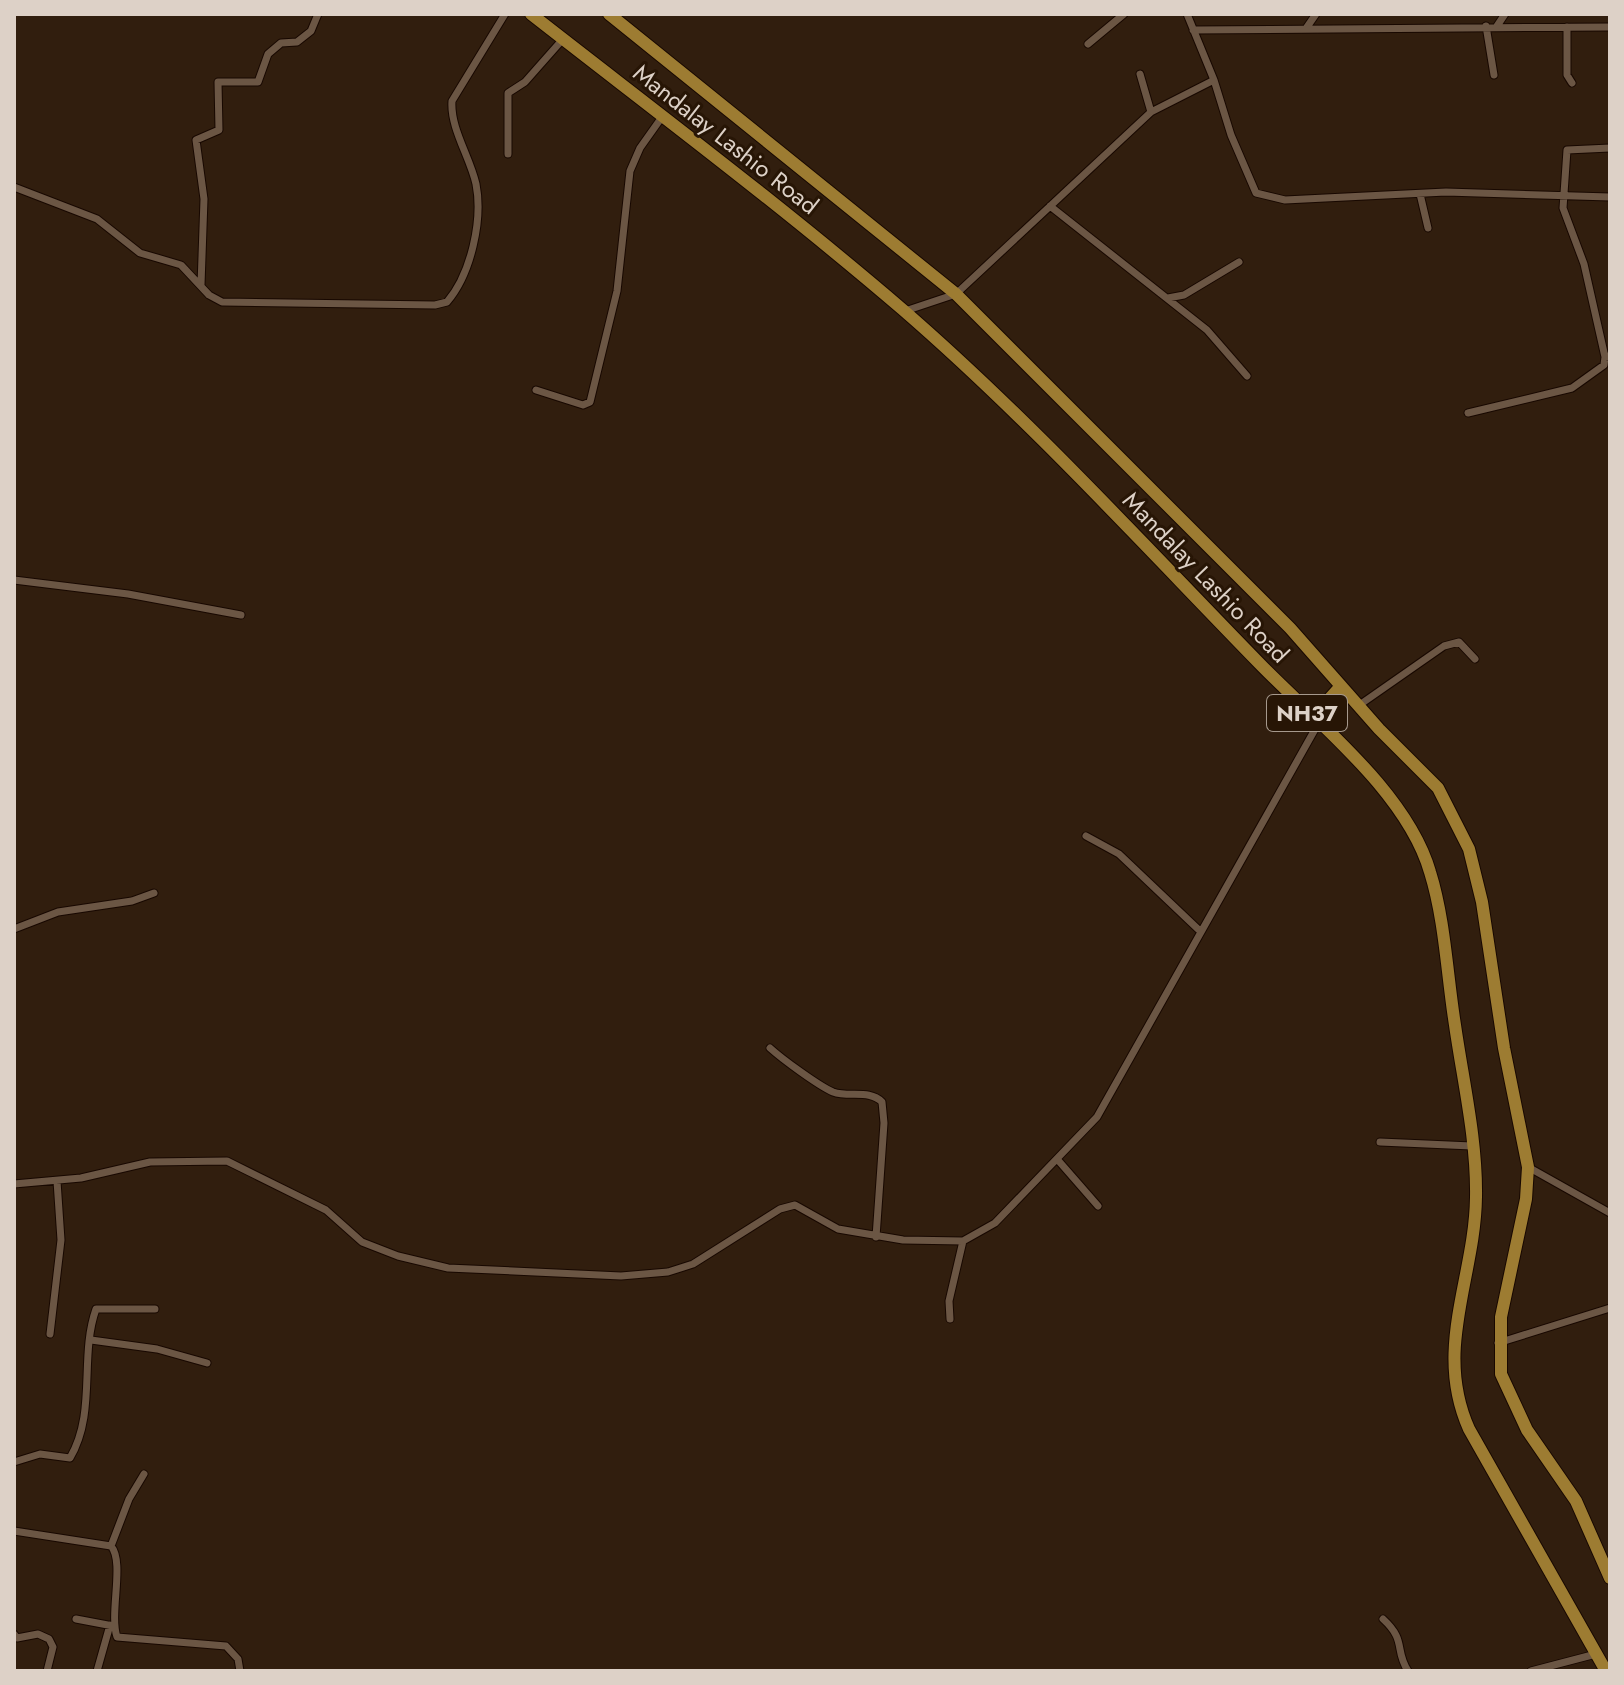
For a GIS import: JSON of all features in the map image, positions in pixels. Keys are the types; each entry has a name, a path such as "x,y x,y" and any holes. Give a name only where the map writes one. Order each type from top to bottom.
{"highway":[{"name":"Mandalay Lashio Road","path":"531,14 735,171 905,311 1129,528 1381,789 1410,828 1430,869 1472,1146 1475,1221 1458,1315 1455,1389 1469,1429 1604,1661"},
{"name":"Mandalay Lashio Road","path":"609,14 956,294 1290,628 1340,687 1438,788 1469,849 1482,902 1504,1048 1528,1167 1526,1199 1498,1343 1505,1388 1527,1430 1576,1501 1610,1578"},
{"path":"1315,721 1340,687"}],"street":[{"path":"201,286 204,199 196,140 219,130 218,82 258,82 268,54 281,43 297,42 311,31 318,14"},
{"path":"14,187 97,219 140,253 181,265 222,302 435,305 447,302 465,271 473,240 477,198 452,101 505,14"},
{"path":"1088,44 1124,14"},
{"path":"1187,14 1214,80 1231,135 1256,193 1285,200 1420,194 1610,197"},
{"path":"1307,27 1316,14"},
{"path":"1497,26 1505,14"},
{"path":"1486,26 1494,75"},
{"path":"1567,27 1567,73 1572,83"},
{"path":"1193,30 1610,27"},
{"path":"508,154 508,93 525,82 563,39"},
{"path":"1140,74 1151,112"},
{"path":"905,311 956,294 1151,112 1214,80"},
{"path":"536,390 583,405 590,402 617,291 630,171 640,148 662,117"},
{"path":"1468,413 1572,388 1604,365 1607,356 1584,264 1563,208 1563,197 1567,150 1610,148"},
{"path":"1420,194 1428,228"},
{"path":"1050,206 1207,330 1247,376"},
{"path":"1168,298 1184,295 1239,262"},
{"path":"14,580 128,594 241,615"},
{"path":"1358,706 1444,646 1459,642 1475,659"},
{"path":"14,1184 57,1181 150,1162 227,1161 326,1210 374,1249 461,1269 621,1276 668,1272 693,1264 780,1209 795,1205 838,1229 876,1237 963,1241 995,1223 1097,1117 1315,721"},
{"path":"1086,836 1119,854 1200,931"},
{"path":"14,929 58,912 132,901 154,893"},
{"path":"770,1048 784,1062 833,1091 871,1095 882,1102 884,1123 876,1237"},
{"path":"1380,1142 1472,1146"},
{"path":"1057,1159 1098,1206"},
{"path":"1528,1167 1610,1213"},
{"path":"50,1334 61,1240 57,1181"},
{"path":"950,1319 949,1301 963,1241"},
{"path":"1498,1343 1610,1308"},
{"path":"14,1462 40,1454 70,1458 84,1417 96,1309 155,1309"},
{"path":"91,1340 157,1349 207,1363"},
{"path":"111,1546 129,1499 144,1474"},
{"path":"14,1531 111,1546"},
{"path":"97,1671 112,1625 117,1556 111,1546"},
{"path":"76,1619 112,1625"},
{"path":"1383,1619 1401,1640 1408,1671"},
{"path":"112,1625 117,1637 133,1641 226,1646 238,1659 240,1671"},
{"path":"14,1634 17,1638 38,1634 49,1639 53,1647 47,1671"},
{"path":"1531,1671 1604,1661"}]}
